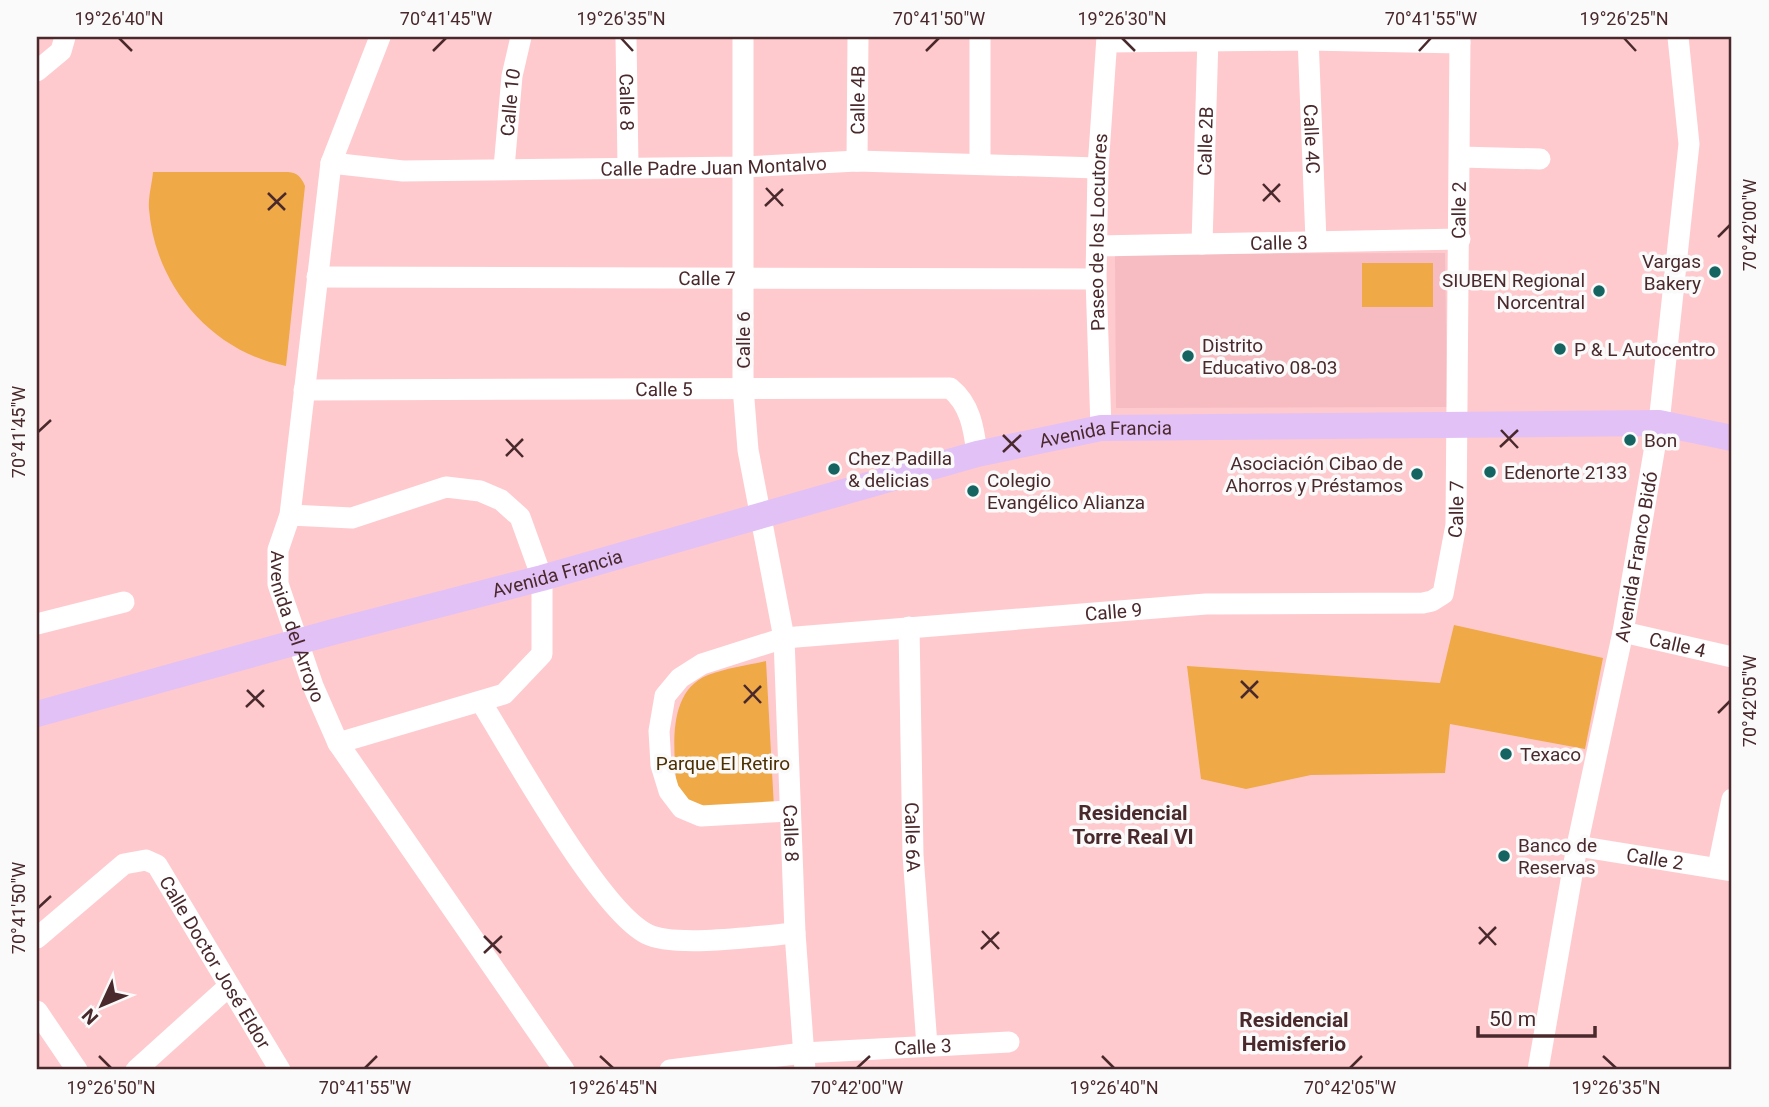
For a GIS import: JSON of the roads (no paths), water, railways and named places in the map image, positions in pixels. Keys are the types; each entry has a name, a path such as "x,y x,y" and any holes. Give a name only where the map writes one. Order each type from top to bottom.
{"main road":[{"name":"Avenida Francia","path":"37,714 164,681 333,632 542,578 977,454 1101,428 1659,423 1732,438"}],"street":[{"path":"37,71 61,51 65,37"},
{"name":"Avenida del Arroyo","path":"380,37 331,163 290,515 278,550 278,584 313,686 338,743 564,1070"},
{"name":"Calle 10","path":"504,167 512,76 521,37"},
{"name":"Calle 8","path":"626,37 628,166"},
{"name":"Calle 6","path":"743,37 743,387 748,450 761,515"},
{"name":"Calle 4B","path":"857,161 858,37"},
{"path":"980,37 980,163"},
{"name":"Avenida Franco Bidó","path":"1538,1070 1577,846 1623,632 1659,423 1689,144 1678,37"},
{"name":"Calle 4C","path":"1308,38 1315,241"},
{"path":"1107,39 1460,40"},
{"name":"Paseo de los Locutores","path":"1101,428 1096,279 1098,168 1107,39"},
{"name":"Calle 2B","path":"1202,244 1208,39"},
{"name":"Calle 2","path":"1458,423 1460,40"},
{"path":"1460,157 1540,159"},
{"name":"Calle Padre Juan Montalvo","path":"331,163 403,171 504,167 744,167 857,161 1098,168"},
{"name":"Calle 3","path":"1097,246 1460,239"},
{"name":"Calle 7","path":"317,277 1096,279"},
{"name":"Calle 5","path":"304,390 950,388 963,398 970,416 977,454"},
{"name":"Calle 7","path":"1443,594 1455,525 1458,423"},
{"path":"290,515 352,518 446,487 480,491 502,500 520,517 542,578 542,654 504,694 338,743"},
{"name":"Calle 8","path":"761,515 784,638 789,811 804,1062"},
{"name":"Calle 9","path":"784,638 1206,604 1423,603 1443,594"},
{"path":"37,624 124,603"},
{"name":"Calle 6A","path":"909,626 914,855 927,1046"},
{"name":"Calle 4","path":"1623,632 1732,657"},
{"path":"784,638 702,664 680,678 665,696 659,731 661,765 669,791 682,808 701,816 789,811"},
{"path":"481,702 606,897 627,920 648,935 665,939 743,938 795,933"},
{"path":"1725,869 1732,799"},
{"name":"Calle 2","path":"1577,846 1725,869"},
{"name":"Calle Doctor José Eldor","path":"37,938 124,864 146,860 165,875 228,987 280,1070"},
{"path":"136,1070 228,987"},
{"path":"37,1011 77,1070"},
{"name":"Calle 3","path":"670,1070 804,1062 927,1046 1009,1042"}],"place":[{"name":"Vargas Bakery","path":"1715,272"},
{"name":"SIUBEN Regional Norcentral","path":"1599,291"},
{"name":"P & L Autocentro","path":"1560,349"},
{"name":"Distrito Educativo 08-03","path":"1188,356"},
{"name":"Bon","path":"1630,440"},
{"name":"Chez Padilla & delicias","path":"834,469"},
{"name":"Edenorte 2133","path":"1490,472"},
{"name":"Asociación Cibao de Ahorros y Préstamos","path":"1417,474"},
{"name":"Colegio Evangélico Alianza","path":"973,491"},
{"name":"Texaco","path":"1506,754"},
{"name":"Banco de Reservas","path":"1504,856"}],"district":[{"name":"Residencial Torre Real VI","path":"1133,825"},
{"name":"Residencial Hemisferio","path":"1294,1032"}],"park label":[{"name":"Parque El Retiro","path":"723,763"}]}
